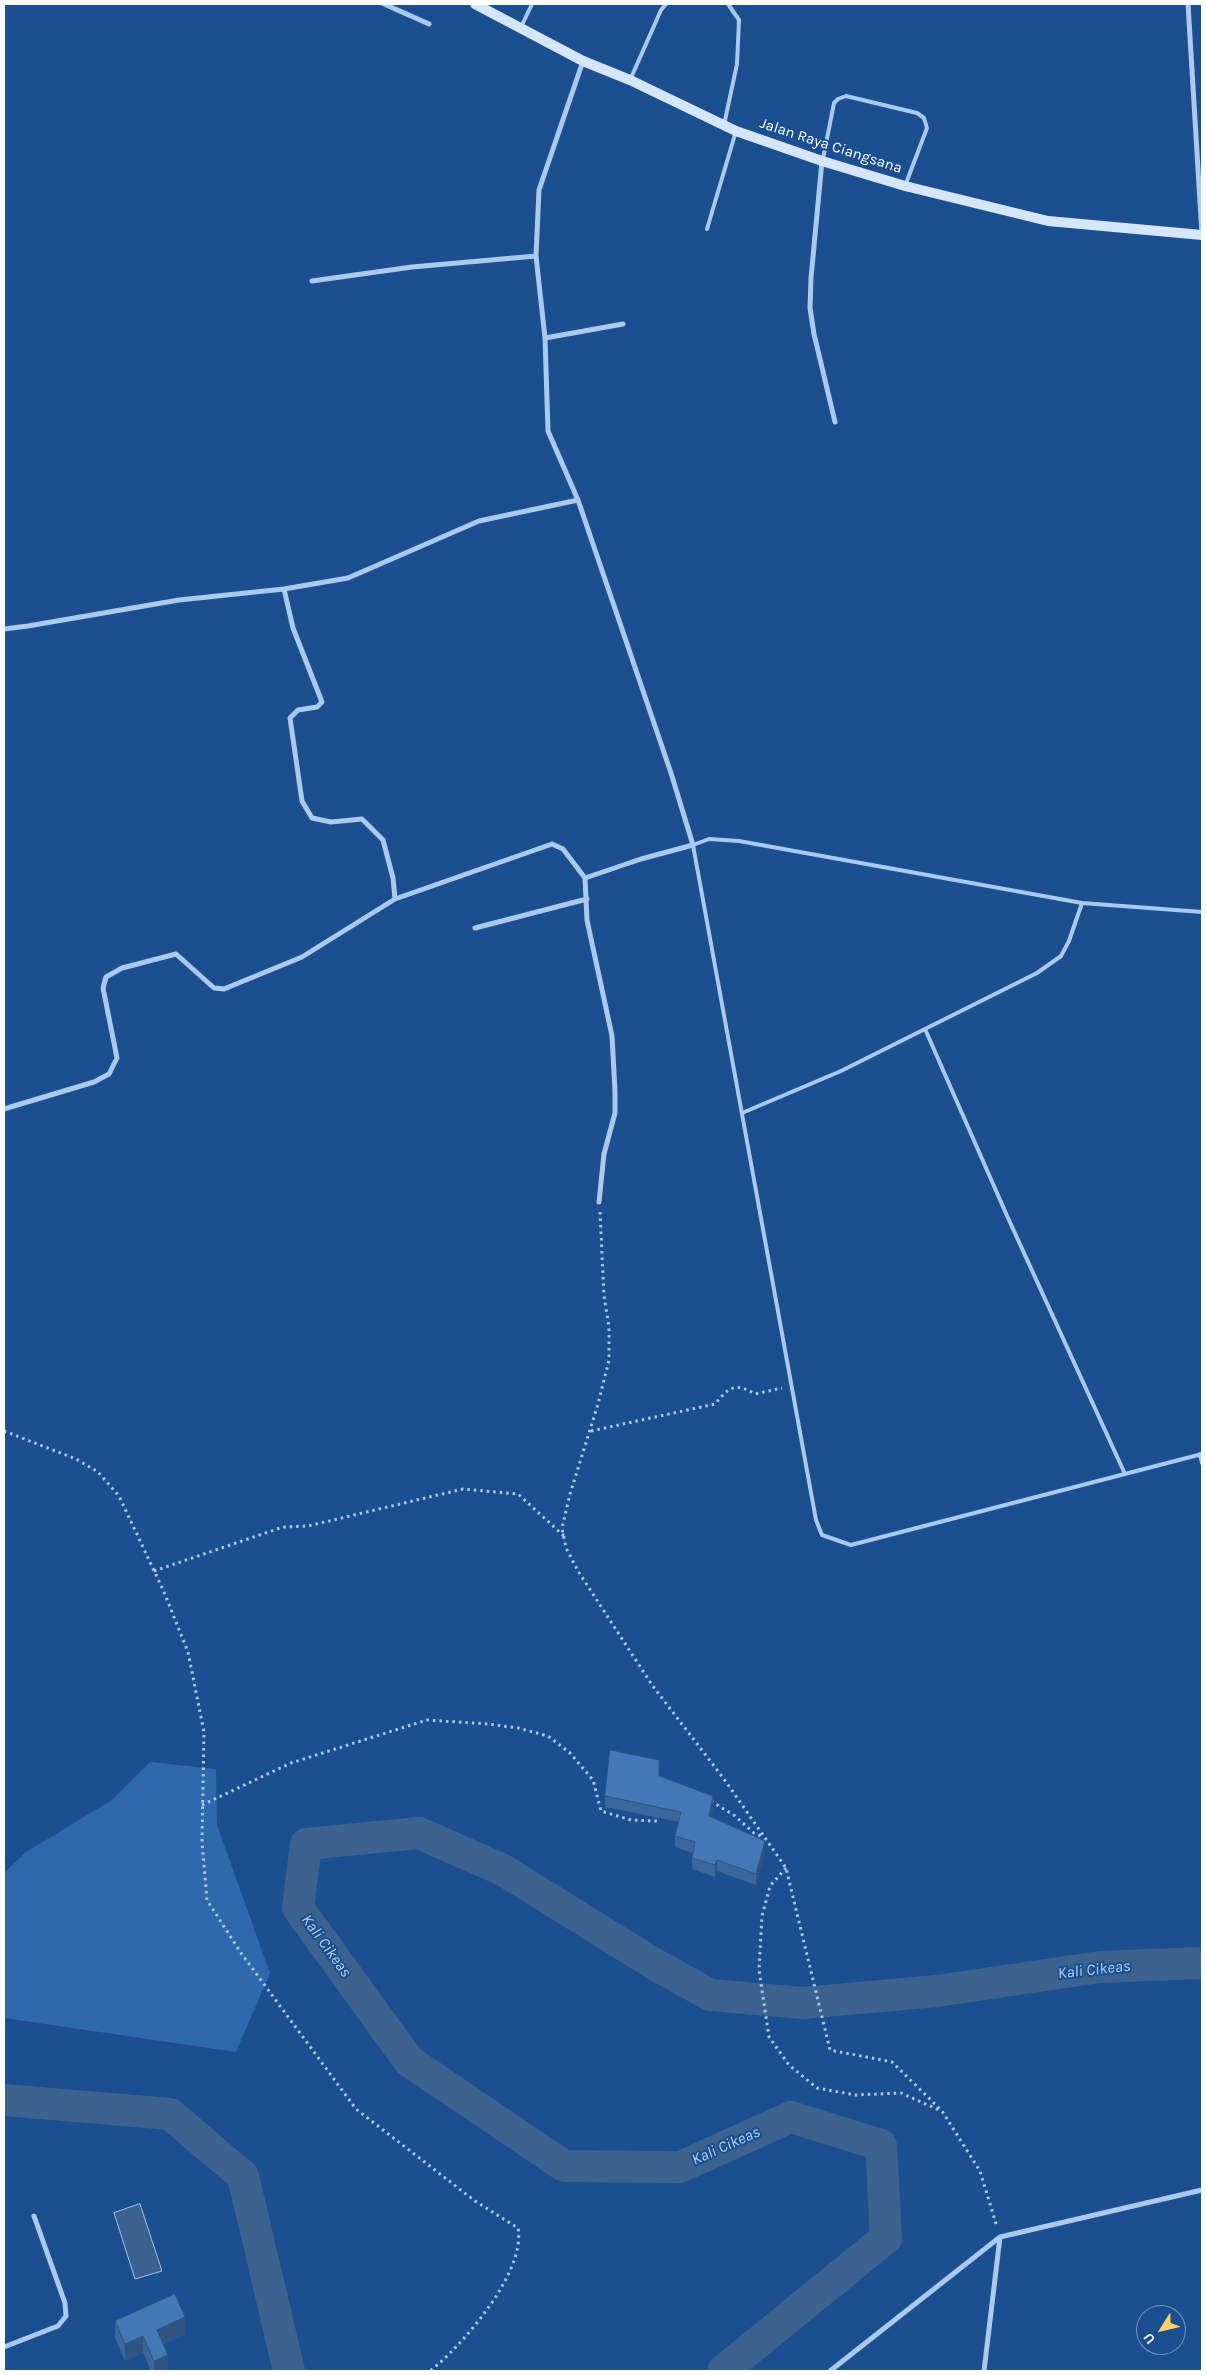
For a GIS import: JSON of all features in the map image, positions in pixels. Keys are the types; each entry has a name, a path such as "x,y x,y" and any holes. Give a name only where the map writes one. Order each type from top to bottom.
{"main road":[{"name":"Jalan Raya Ciangsana","path":"478,4 583,61 630,80 736,132 822,161 905,186 1048,221 1202,236"}],"street":[{"path":"384,4 429,24"},
{"path":"1188,4 1202,236"},
{"path":"583,61 540,190 536,256 545,338 548,431 578,500 671,773 693,844 641,858 585,878"},
{"path":"822,161 810,308 814,334 836,422"},
{"path":"312,281 412,267 536,256"},
{"path":"545,338 623,324"},
{"path":"4,628 28,626 179,600 284,589 348,578 478,521 578,500"},
{"path":"284,589 293,628 322,702 317,707 298,710 290,718 302,800 312,818 331,822 362,819 383,840 393,878 394,900"},
{"path":"4,1109 94,1082 109,1074 117,1058 103,988 106,977 122,968 176,954 214,988 224,990 302,957 394,900 552,844 563,849 585,878 587,920 612,1036 615,1113 604,1154 599,1202"},
{"path":"475,928 587,898"},
{"path":"830,2371 1000,2237 1202,2190"},
{"path":"4,2347 58,2326 66,2316 65,2303 34,2216"},
{"path":"984,2371 1000,2237"}],"lane":[{"path":"521,28 532,4"},
{"path":"630,80 661,10 666,4"},
{"path":"724,125 737,64 739,20 728,4"},
{"path":"822,161 834,103 838,99 846,96 917,113 924,118 927,128 905,186"},
{"path":"707,229 736,132"},
{"path":"1202,912 1082,903 739,841 709,839 693,844 816,1520 822,1535 851,1546 1201,1454 1202,1463"},
{"path":"742,1113 841,1070 1037,973 1060,956 1069,941 1082,903"},
{"path":"925,1029 1008,1218 1126,1474"}],"path":[{"path":"599,1202 604,1296 609,1327 609,1360 562,1528 571,1560 652,1685 724,1779 786,1868 830,2050 892,2062 942,2111 980,2171 1000,2237"},
{"path":"590,1431 715,1404 732,1387 743,1387 755,1394 791,1386"},
{"path":"4,1431 76,1459 98,1472 119,1496 154,1571 188,1652 204,1732 202,1842 207,1900 242,1953 284,2008 323,2067 356,2110 475,2201 518,2228 520,2241 502,2289 442,2362 430,2371"},
{"path":"154,1571 283,1527 308,1526 463,1489 518,1494 564,1537"},
{"path":"202,1805 291,1763 427,1720 488,1724 518,1728 548,1736 570,1753 592,1780 602,1811 631,1820 657,1821 659,1812"},
{"path":"709,1800 735,1816 754,1833 765,1838"},
{"path":"786,1868 770,1886 762,1916 759,1970 769,2037 789,2065 817,2088 855,2095 902,2093 942,2111"}],"shaded area":[{"path":"150,1762 216,1769 217,1825 270,1973 236,2052 4,2018 4,1873 26,1852 112,1800"},
{"path":"140,2204 162,2271 135,2279 114,2213"}],"building":[{"path":"610,1750 659,1760 659,1776 713,1796 709,1816 765,1841 756,1874 717,1860 715,1865 692,1858 695,1842 675,1836 681,1812 605,1796"},
{"path":"175,2294 185,2317 157,2330 168,2355 154,2361 143,2336 125,2344 115,2321"}],"waterway":[{"name":"Kali Cikeas","path":"723,2371 886,2238 881,2145 791,2117 680,2167 564,2166 409,2061 298,1908 306,1844 419,1833 503,1870 651,1962 710,1995 803,2003 937,1991 1100,1967 1202,1963"},
{"name":"Kali Cikeas","path":"4,2100 170,2114 243,2176 289,2371"}]}
